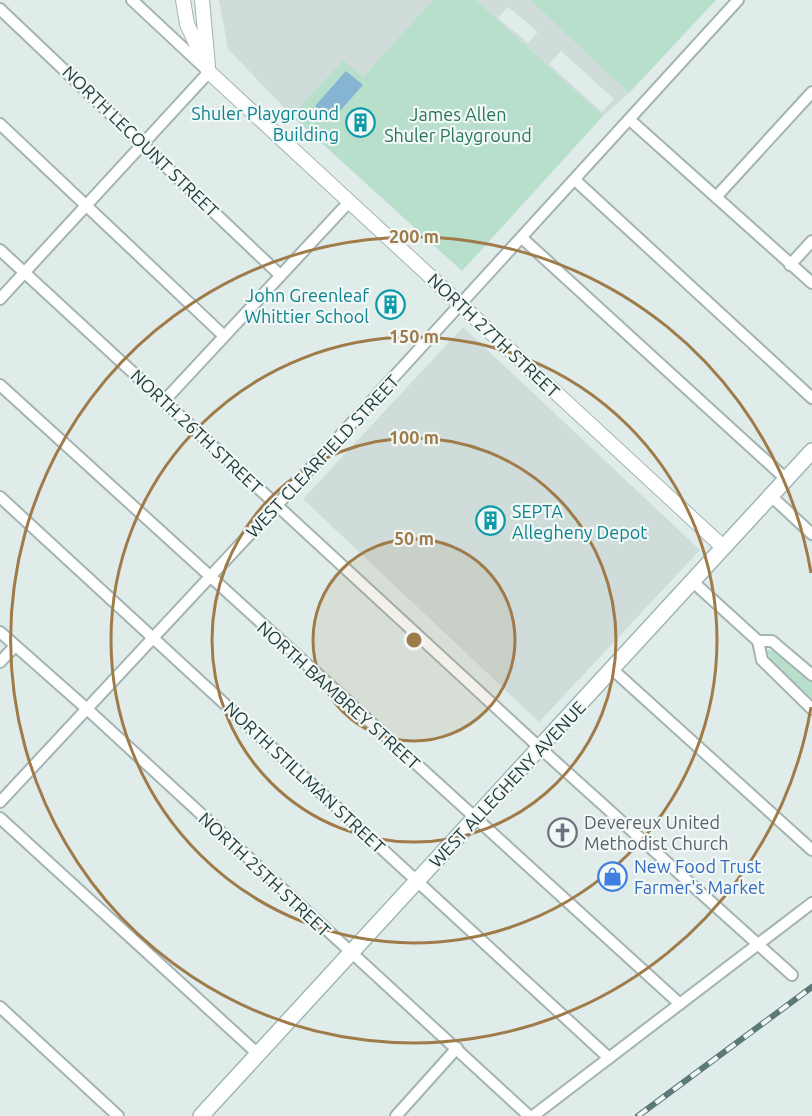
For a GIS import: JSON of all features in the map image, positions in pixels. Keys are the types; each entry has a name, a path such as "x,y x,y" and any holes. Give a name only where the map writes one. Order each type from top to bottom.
{"main road":[{"name":"WEST ALLEGHENY AVENUE","path":"201,1116 812,451"}],"street":[{"name":"NORTH 27TH STREET","path":"132,0 348,203 461,304 723,547"},
{"path":"183,0 187,24 208,72"},
{"path":"0,299 208,72 208,41 202,0"},
{"name":"WEST CLEARFIELD STREET","path":"0,802 276,506 738,0"},
{"name":"NORTH LECOUNT STREET","path":"0,9 280,275"},
{"path":"717,196 812,92"},
{"path":"630,120 812,283"},
{"path":"0,124 224,336"},
{"path":"575,180 812,398"},
{"path":"165,400 348,203"},
{"path":"522,238 786,479"},
{"path":"790,265 812,241"},
{"name":"NORTH 26TH STREET","path":"0,250 540,748 792,975"},
{"name":"NORTH BAMBREY STREET","path":"0,385 680,1004"},
{"path":"771,496 812,534"},
{"name":"NORTH STILLMAN STREET","path":"0,497 609,1058"},
{"path":"692,581 758,641 762,660 812,709"},
{"name":"NORTH 25TH STREET","path":"0,632 531,1116"},
{"path":"758,641 772,641 812,675"},
{"path":"0,662 15,646"},
{"path":"612,669 812,850"},
{"path":"0,818 258,1054"},
{"path":"531,1116 812,903"},
{"path":"0,1007 118,1116"},
{"path":"396,1116 457,1048"}],"shaded area":[{"path":"219,0 433,0 363,77 343,60 292,116 228,49"},
{"path":"476,0 530,0 629,93 603,116","holes":["508,7 538,32 528,43 498,18","561,51 614,99 602,112 549,64"]},
{"name":"SEPTA Allegheny Depot","path":"463,327 700,550 539,722 303,499"}],"green space":[{"name":"James Allen Shuler Playground","path":"433,0 476,0 603,116 462,271 292,116 343,60 363,77"},
{"path":"530,0 716,0 629,93"},
{"path":"767,650 780,652 812,681 812,699 771,662"}],"water":[{"path":"346,71 363,85 331,121 315,106"}],"railway":[{"path":"638,1116 812,987"}],"place":[{"name":"Shuler Playground Building","path":"360,123"},
{"name":"John Greenleaf Whittier School","path":"390,305"},
{"name":"SEPTA Allegheny Depot","path":"491,521"},
{"name":"Devereux United Methodist Church","path":"563,832"},
{"name":"New Food Trust Farmer's Market","path":"613,876"}]}
